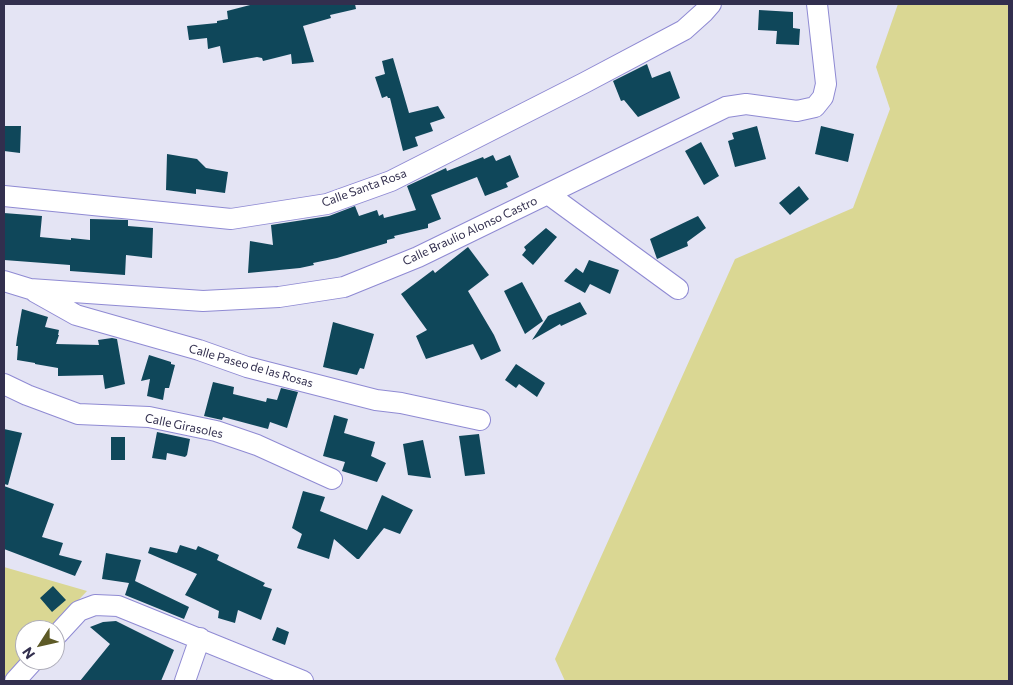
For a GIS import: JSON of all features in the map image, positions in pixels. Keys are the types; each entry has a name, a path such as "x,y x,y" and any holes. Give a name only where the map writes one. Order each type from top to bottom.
{"street":[{"name":"Calle Santa Rosa","path":"4,195 230,219 327,204 391,181 584,83 684,30 711,4"},
{"name":"Calle Braulio Alonso Castro","path":"4,280 30,289 203,301 279,297 344,287 418,256 726,107 746,104 797,111 814,107 823,97 826,84 817,4"},
{"path":"548,194 678,290"},
{"name":"Calle Paseo de las Rosas","path":"30,289 76,315 198,350 247,367 376,400 401,403 480,420"},
{"name":"Calle Girasoles","path":"4,384 27,395 78,414 149,417 216,431 257,445 332,480"},
{"path":"65,626 79,611 95,604 118,606 303,681"},
{"path":"185,681 200,638"},
{"path":"15,681 25,670"}],"shaded area":[{"path":"898,4 1009,4 1009,681 565,681 555,659 735,259 853,208 890,109 876,67"},
{"path":"4,567 87,591 59,620 15,620 15,666 4,678"}],"building":[{"path":"254,4 355,4 356,9 330,15 331,18 303,26 314,62 292,64 291,54 263,61 262,58 257,57 223,63 220,46 208,49 207,38 189,40 187,26 217,23 217,21 228,19 227,11"},
{"path":"759,10 793,12 793,28 800,29 799,45 776,44 777,31 758,30"},
{"path":"393,58 409,113 438,106 445,118 430,123 433,131 415,137 418,146 403,151 390,98 387,96 382,98 375,77 385,74 382,61"},
{"path":"647,64 652,78 670,71 680,98 638,117 624,100 621,101 613,81"},
{"path":"4,126 21,126 20,153 4,151"},
{"path":"757,126 766,159 735,167 728,141 734,139 732,133"},
{"path":"821,126 854,134 848,162 815,154"},
{"path":"701,142 719,176 704,185 685,151"},
{"path":"167,154 197,159 206,168 228,172 225,193 196,189 196,194 166,190"},
{"path":"493,155 496,161 510,155 519,177 506,183 508,187 485,196 477,177 431,195 441,219 428,224 428,228 394,236 395,238 387,240 387,243 313,263 314,265 248,273 250,241 273,245 271,225 329,216 355,206 359,216 377,210 379,216 383,214 384,218 416,210 407,186 446,168 447,171"},
{"path":"799,186 809,199 790,215 779,203"},
{"path":"4,213 42,216 40,237 71,240 71,238 90,240 90,219 128,220 128,226 153,228 152,258 126,255 125,275 70,271 70,265 4,260"},
{"path":"698,216 706,228 687,242 688,246 657,259 650,239"},
{"path":"546,228 557,237 533,265 522,255 526,250 524,247"},
{"path":"468,247 489,275 468,291 494,335 501,351 481,360 473,344 426,359 416,336 427,330 401,294 433,270 435,273"},
{"path":"589,260 619,270 610,294 590,284 585,293 564,281 576,268 583,273"},
{"path":"522,282 543,321 525,334 504,291"},
{"path":"580,302 587,314 561,326 560,324 532,340 548,316"},
{"path":"22,309 48,317 45,327 59,330 56,344 99,345 98,340 117,339 125,384 105,389 103,375 58,376 58,368 17,360 18,346 16,346"},
{"path":"333,322 374,334 364,369 360,368 357,375 323,367"},
{"path":"149,355 175,365 169,388 165,388 163,400 147,396 150,379 141,381"},
{"path":"516,364 545,383 537,397 519,384 516,388 505,380"},
{"path":"213,382 234,387 233,394 266,402 267,398 277,400 281,388 298,392 287,428 270,422 268,429 223,417 222,420 204,416"},
{"path":"334,415 348,419 344,433 375,442 371,456 386,463 377,482 342,471 345,462 323,456"},
{"path":"4,429 22,433 8,485 4,484"},
{"path":"157,432 190,439 187,455 185,457 167,453 166,460 152,458"},
{"path":"479,434 485,474 465,476 459,436"},
{"path":"111,437 125,437 125,460 111,460"},
{"path":"423,440 431,478 408,475 403,444"},
{"path":"4,486 54,504 42,537 63,543 59,555 82,561 75,576 4,549"},
{"path":"303,491 325,497 320,511 367,530 382,495 413,510 400,534 384,528 359,559 334,539 329,559 297,548 302,534 292,528"},
{"path":"180,545 196,550 198,546 219,555 217,560 265,583 263,586 272,589 261,620 238,610 235,623 218,618 219,611 185,595 197,574 148,553 150,547 177,553"},
{"path":"106,553 141,560 135,581 189,607 184,619 125,595 129,583 102,579"},
{"path":"53,586 66,600 52,612 40,598"},
{"path":"116,621 174,650 161,681 80,681 110,644 90,627 103,622"},
{"path":"277,627 289,632 285,645 272,640"}]}
